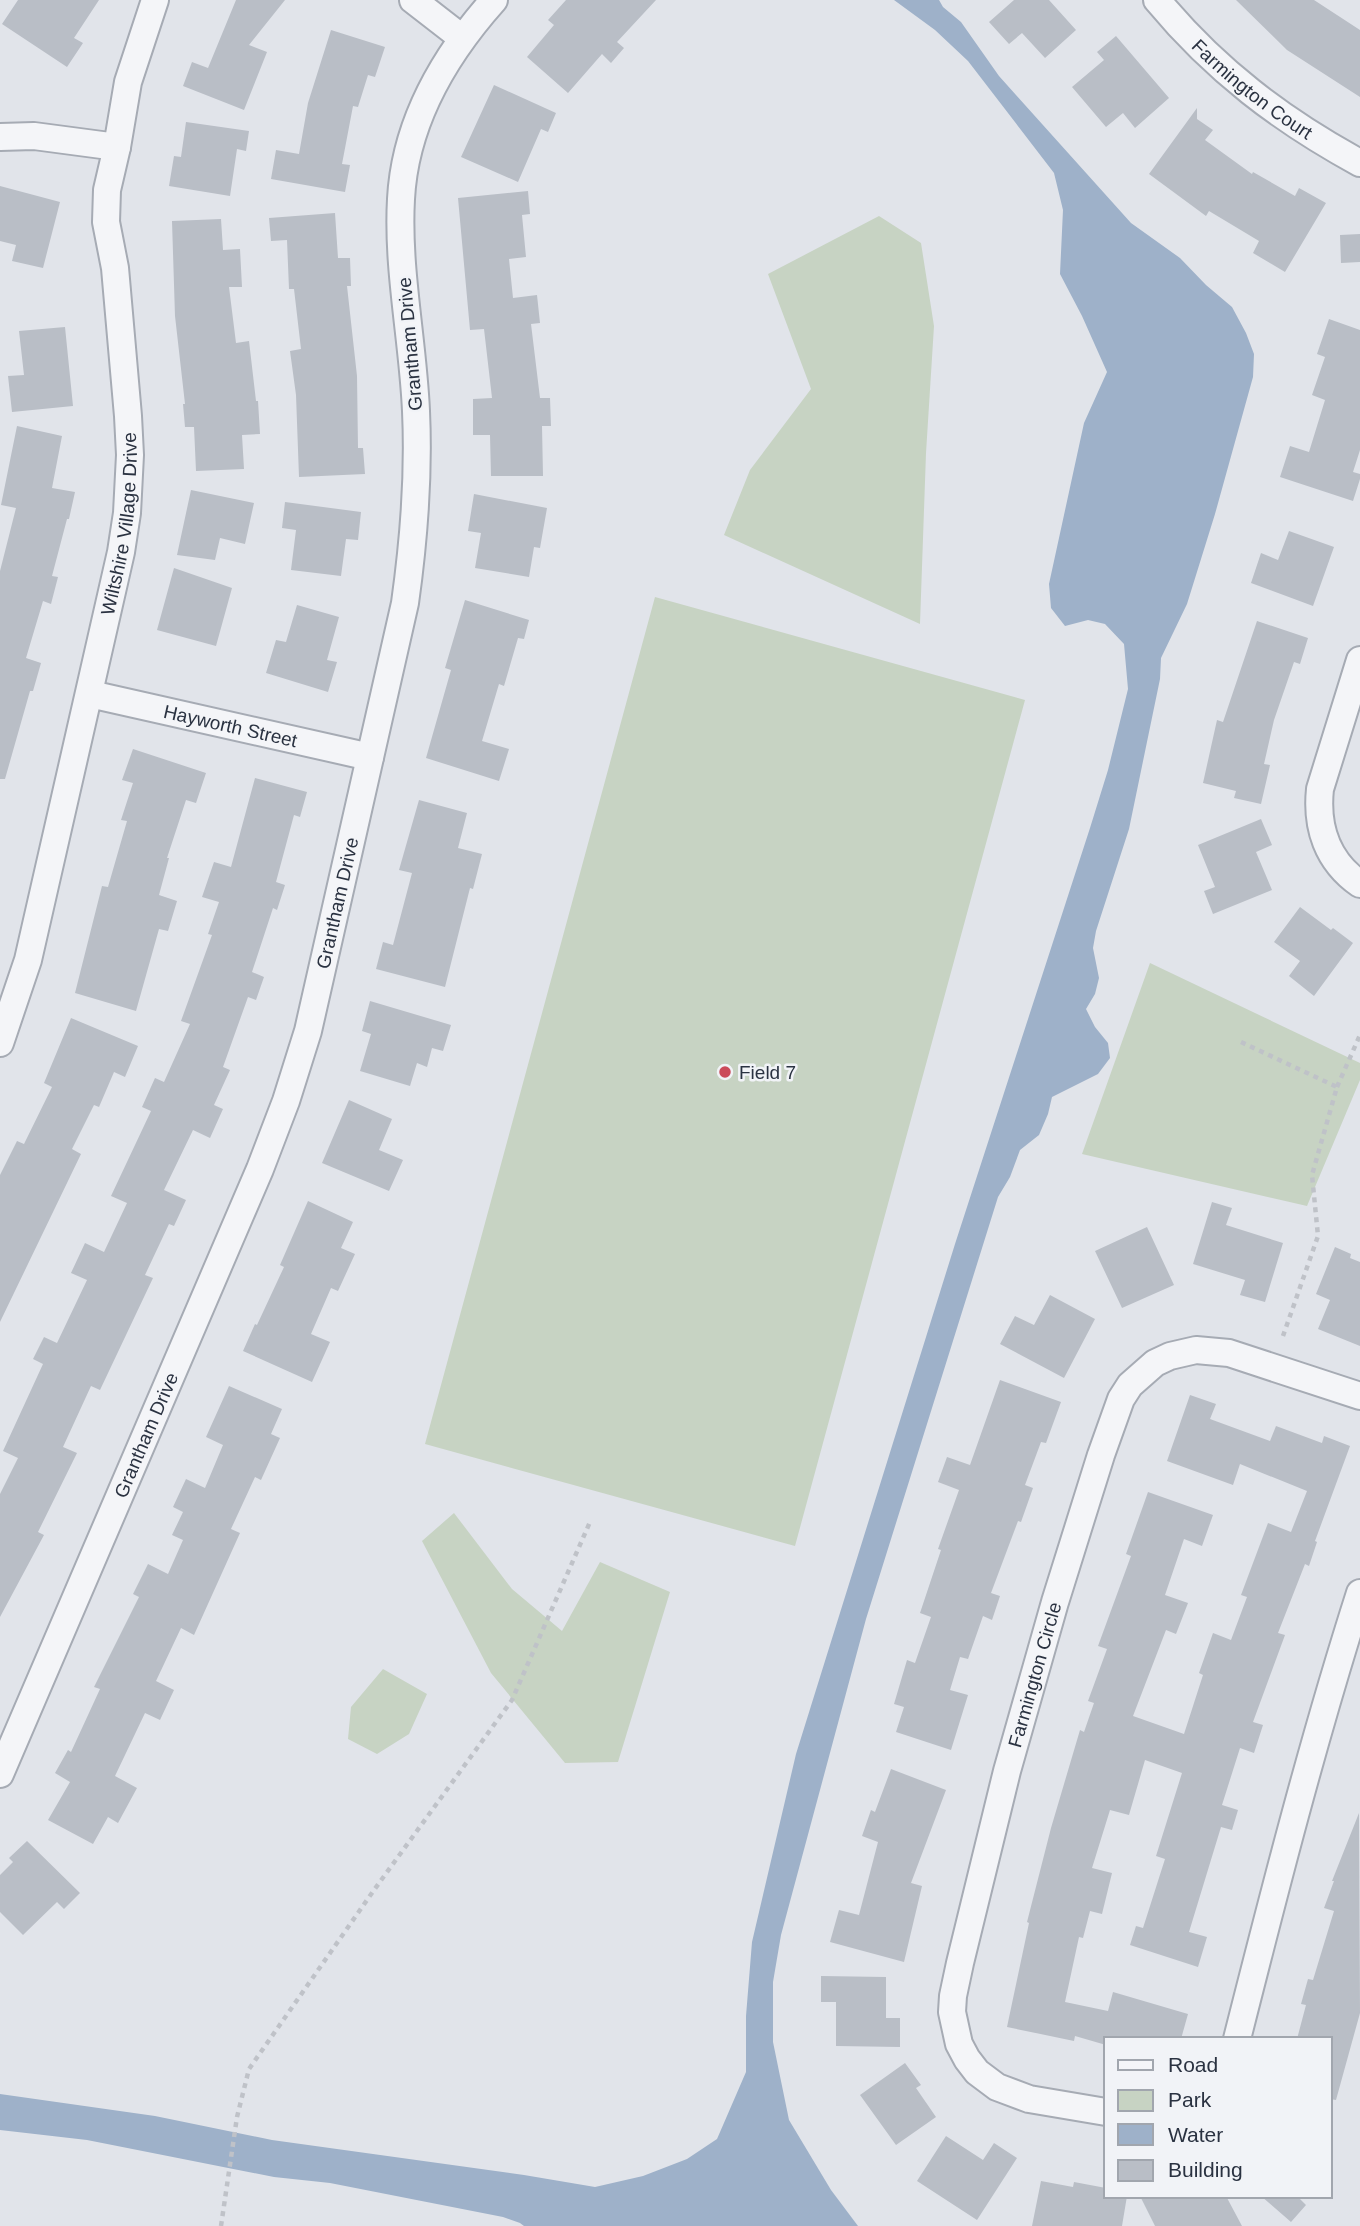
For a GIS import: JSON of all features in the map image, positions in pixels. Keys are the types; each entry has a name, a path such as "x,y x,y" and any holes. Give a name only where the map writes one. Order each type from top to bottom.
{"street":[{"name":"Wiltshire Village Drive","path":"0,1043 28,960 121,552 128,501 130,455 115,268 106,222 107,190 128,82 155,0"},
{"path":"413,0 462,38"},
{"name":"Grantham Drive","path":"0,1774 254,1182 286,1101 308,1031 405,603 414,538 418,473 416,408 401,239 403,180 410,142 423,105 440,71 462,38 494,0"},
{"name":"Farmington Court","path":"1157,0 1216,64 1265,105 1318,140 1360,163"},
{"path":"0,137 34,136 117,146"},
{"path":"1360,660 1320,789 1318,806 1319,822 1331,853 1340,867 1360,884"},
{"name":"Hayworth Street","path":"90,694 370,757"},
{"name":"Farmington Circle","path":"1104,2112 1029,2099 997,2087 977,2072 967,2059 959,2044 952,2012 960,1963 1007,1771 1055,1602 1121,1399 1136,1379 1155,1363 1170,1356 1196,1350 1229,1353 1360,1396"},
{"path":"1237,2037 1281,1862 1336,1667 1360,1593"}],"path":[{"path":"1283,1336 1318,1236 1312,1175 1337,1087 1360,1035"},
{"path":"1241,1042 1337,1087"},
{"path":"221,2226 237,2117 249,2069 374,1890 512,1700 590,1522"}],"green space":[{"path":"879,216 921,243 934,326 920,624 724,535 750,470 811,389 768,274"},
{"name":"Field 7","path":"655,597 1025,700 795,1546 425,1444"},
{"path":"1150,963 1360,1063 1360,1080 1307,1206 1082,1154"},
{"path":"454,1513 512,1589 562,1631 600,1562 670,1592 618,1762 565,1763 491,1673 422,1541"},
{"path":"383,1669 427,1694 409,1734 377,1754 348,1739 351,1707"}],"water":[{"path":"894,0 939,0 943,7 961,22 999,76 1131,223 1180,258 1232,307 1254,354 1253,377 1215,514 1187,604 1161,658 1160,679 1129,829 1096,931 1093,948 1099,978 1095,994 1086,1009 1095,1027 1108,1043 1110,1058 1098,1074 1052,1097 1039,1135 1020,1150 1010,1177 998,1197 866,1619 781,1935 773,1982 773,2042 789,2120 831,2190 858,2226 524,2226 503,2217 330,2183 274,2177 87,2140 0,2130 0,2094 155,2116 272,2140 595,2187 643,2176 687,2159 717,2139 746,2072 746,2016 752,1942 796,1754 955,1244 1090,828 1128,689 1124,644 1105,624 1088,620 1065,626 1051,608 1049,584 1084,423 1107,372 1060,274 1063,210 1054,173 968,61 935,30"}],"building":[{"path":"18,0 99,0 74,38 83,43 67,67 2,24"},
{"path":"236,0 285,0 249,45 267,52 244,110 183,86 192,62 208,68"},
{"path":"566,0 656,0 617,42 624,48 611,63 602,54 568,93 527,57 554,25 548,20"},
{"path":"1014,0 1049,0 1076,30 1045,58 1022,33 1009,44 989,22"},
{"path":"1236,0 1314,0 1360,30 1360,97 1287,50"},
{"path":"331,30 385,47 375,77 368,75 358,107 353,106 342,164 350,165 345,192 271,179 276,150 299,154 308,103"},
{"path":"1116,36 1169,98 1135,128 1123,113 1106,127 1072,87 1104,60 1097,52"},
{"path":"494,85 556,113 548,132 541,129 518,182 461,157"},
{"path":"1197,108 1197,119 1213,130 1205,140 1252,174 1253,172 1295,196 1299,188 1326,203 1285,272 1253,253 1259,241 1209,211 1206,216 1149,174"},
{"path":"186,122 249,131 246,151 237,149 230,196 169,186 174,156 181,157"},
{"path":"0,186 60,202 43,268 12,261 16,245 0,241"},
{"path":"528,191 530,214 522,215 526,257 509,259 513,298 537,295 540,323 531,324 540,398 550,398 551,426 542,426 543,476 491,476 490,435 473,435 473,399 492,398 484,329 470,330 458,198"},
{"path":"335,213 338,258 350,258 351,286 347,286 357,376 358,448 363,448 365,474 299,477 296,395 290,351 301,349 294,289 289,289 287,240 271,241 269,218"},
{"path":"221,219 223,250 240,249 242,287 229,287 236,343 249,341 260,434 242,435 244,469 196,471 194,427 185,427 175,316 172,221"},
{"path":"1360,234 1360,262 1341,263 1340,235"},
{"path":"1329,319 1360,330 1360,450 1353,472 1360,474 1360,479 1353,501 1280,477 1290,446 1309,452 1325,400 1312,395 1325,357 1317,354"},
{"path":"65,327 73,406 12,412 8,376 24,375 19,331"},
{"path":"17,426 62,436 52,488 75,492 52,576 58,577 51,604 43,601 26,658 41,663 33,691 30,691 5,779 0,779 0,571 16,508 1,505"},
{"path":"191,490 254,503 245,544 220,538 215,560 177,555"},
{"path":"474,494 547,508 540,548 534,547 529,577 475,568 481,533 468,531"},
{"path":"285,502 361,512 358,540 346,539 341,576 291,570 296,530 282,528"},
{"path":"1289,531 1334,547 1313,606 1251,583 1261,553 1278,560"},
{"path":"174,568 232,588 216,646 157,630"},
{"path":"465,600 529,620 524,639 518,638 504,686 499,684 482,741 509,749 499,781 426,758 451,670 445,668"},
{"path":"297,605 339,617 327,660 337,662 328,692 266,673 276,640 286,642"},
{"path":"1257,621 1308,638 1300,664 1294,662 1274,720 1264,764 1270,765 1261,804 1234,798 1236,791 1203,783 1217,720 1223,722"},
{"path":"133,749 206,773 196,803 186,800 167,858 159,895 177,901 168,931 159,929 136,1011 75,993 102,886 108,887 127,821 121,820 133,783 122,780"},
{"path":"255,778 307,792 300,817 294,815 276,882 285,885 277,910 273,908 252,972 264,977 256,1000 248,997 223,1067 230,1070 214,1105 223,1109 210,1138 193,1130 164,1190 186,1200 174,1226 169,1224 145,1275 153,1278 100,1390 91,1386 63,1447 77,1453 38,1532 44,1535 0,1617 0,1494 18,1458 3,1451 43,1364 33,1359 44,1337 57,1343 87,1280 71,1273 85,1243 104,1252 127,1203 111,1196 151,1111 142,1107 155,1078 164,1082 190,1024 181,1021 212,935 208,934 219,902 202,897 214,862 231,867"},
{"path":"419,800 467,813 458,848 482,854 473,889 470,888 445,987 376,969 383,942 393,945 412,873 399,870"},
{"path":"1261,819 1272,845 1256,852 1272,890 1213,914 1204,891 1215,887 1198,845"},
{"path":"1300,907 1353,943 1314,996 1289,976 1300,961 1274,942"},
{"path":"370,1001 451,1025 443,1051 432,1048 427,1067 417,1063 410,1086 360,1071 371,1034 362,1031"},
{"path":"71,1018 138,1046 125,1077 114,1072 99,1107 94,1105 72,1149 81,1154 0,1322 0,1175 17,1141 24,1144 52,1087 44,1083"},
{"path":"349,1100 392,1119 379,1150 403,1160 389,1191 322,1163"},
{"path":"308,1201 353,1222 341,1248 355,1254 338,1291 331,1288 311,1334 330,1342 312,1382 243,1351 284,1267 280,1265"},
{"path":"1212,1202 1232,1208 1226,1225 1283,1243 1265,1302 1240,1295 1245,1280 1193,1264"},
{"path":"1147,1227 1174,1285 1122,1308 1095,1251"},
{"path":"1335,1247 1351,1254 1350,1258 1360,1262 1360,1346 1318,1329 1330,1300 1316,1294"},
{"path":"1050,1295 1095,1319 1064,1378 1000,1344 1015,1316 1034,1325"},
{"path":"1000,1380 1061,1402 1046,1443 1041,1442 1025,1485 1033,1488 991,1593 1000,1596 992,1620 983,1616 968,1659 960,1657 950,1690 968,1695 951,1750 896,1732 904,1707 894,1704 907,1660 915,1663 931,1617 920,1613 941,1550 938,1549 959,1490 938,1482 947,1457 970,1465"},
{"path":"229,1386 282,1409 271,1434 280,1438 261,1480 255,1477 231,1529 240,1533 194,1635 181,1628 156,1681 174,1690 160,1720 145,1713 115,1776 137,1788 118,1823 108,1817 93,1844 48,1820 70,1782 55,1773 68,1750 71,1752 100,1689 94,1687 139,1597 133,1594 148,1564 168,1574 183,1540 172,1535 183,1512 173,1507 186,1479 205,1488 223,1445 206,1437"},
{"path":"1190,1395 1216,1404 1210,1419 1270,1441 1276,1426 1322,1443 1324,1436 1350,1446 1315,1541 1317,1542 1309,1566 1305,1564 1278,1633 1285,1635 1253,1722 1263,1725 1254,1753 1240,1748 1222,1805 1238,1810 1232,1830 1221,1827 1189,1932 1207,1937 1198,1967 1130,1945 1136,1926 1143,1928 1165,1859 1156,1856 1182,1773 1145,1760 1129,1815 1110,1810 1092,1868 1112,1873 1102,1914 1090,1911 1083,1938 1079,1937 1065,2002 1108,2011 1113,1992 1188,2014 1182,2037 1104,2037 1104,2044 1075,2036 1074,2041 1007,2027 1029,1923 1027,1922 1051,1828 1080,1730 1084,1732 1094,1703 1088,1701 1107,1649 1098,1646 1131,1556 1126,1554 1148,1492 1213,1515 1202,1546 1184,1539 1165,1595 1188,1603 1176,1634 1166,1630 1133,1716 1184,1734 1203,1675 1199,1673 1213,1633 1231,1640 1247,1597 1241,1595 1268,1523 1291,1532 1307,1491 1240,1464 1233,1485 1167,1461"},
{"path":"891,1769 946,1790 911,1883 922,1886 904,1962 830,1942 839,1910 859,1915 878,1842 862,1836 871,1810 875,1812"},
{"path":"1359,1813 1360,2013 1336,2100 1332,2099 1332,2037 1298,2037 1306,2005 1301,2004 1308,1979 1313,1980 1334,1911 1324,1908"},
{"path":"27,1841 80,1893 64,1909 57,1902 23,1935 0,1912 0,1875 13,1862 9,1858"},
{"path":"821,1976 886,1977 886,2018 900,2018 900,2047 836,2046 836,2002 821,2002"},
{"path":"905,2063 921,2085 916,2088 936,2117 896,2145 860,2095"},
{"path":"946,2136 983,2160 994,2143 1017,2158 977,2220 917,2181"},
{"path":"1041,2181 1073,2187 1074,2182 1104,2188 1104,2198 1127,2198 1122,2226 1032,2226"},
{"path":"1141,2198 1227,2198 1242,2226 1155,2226"},
{"path":"1263,2198 1299,2198 1306,2205 1291,2222"}],"place":[{"name":"Field 7","path":"725,1072"}]}
